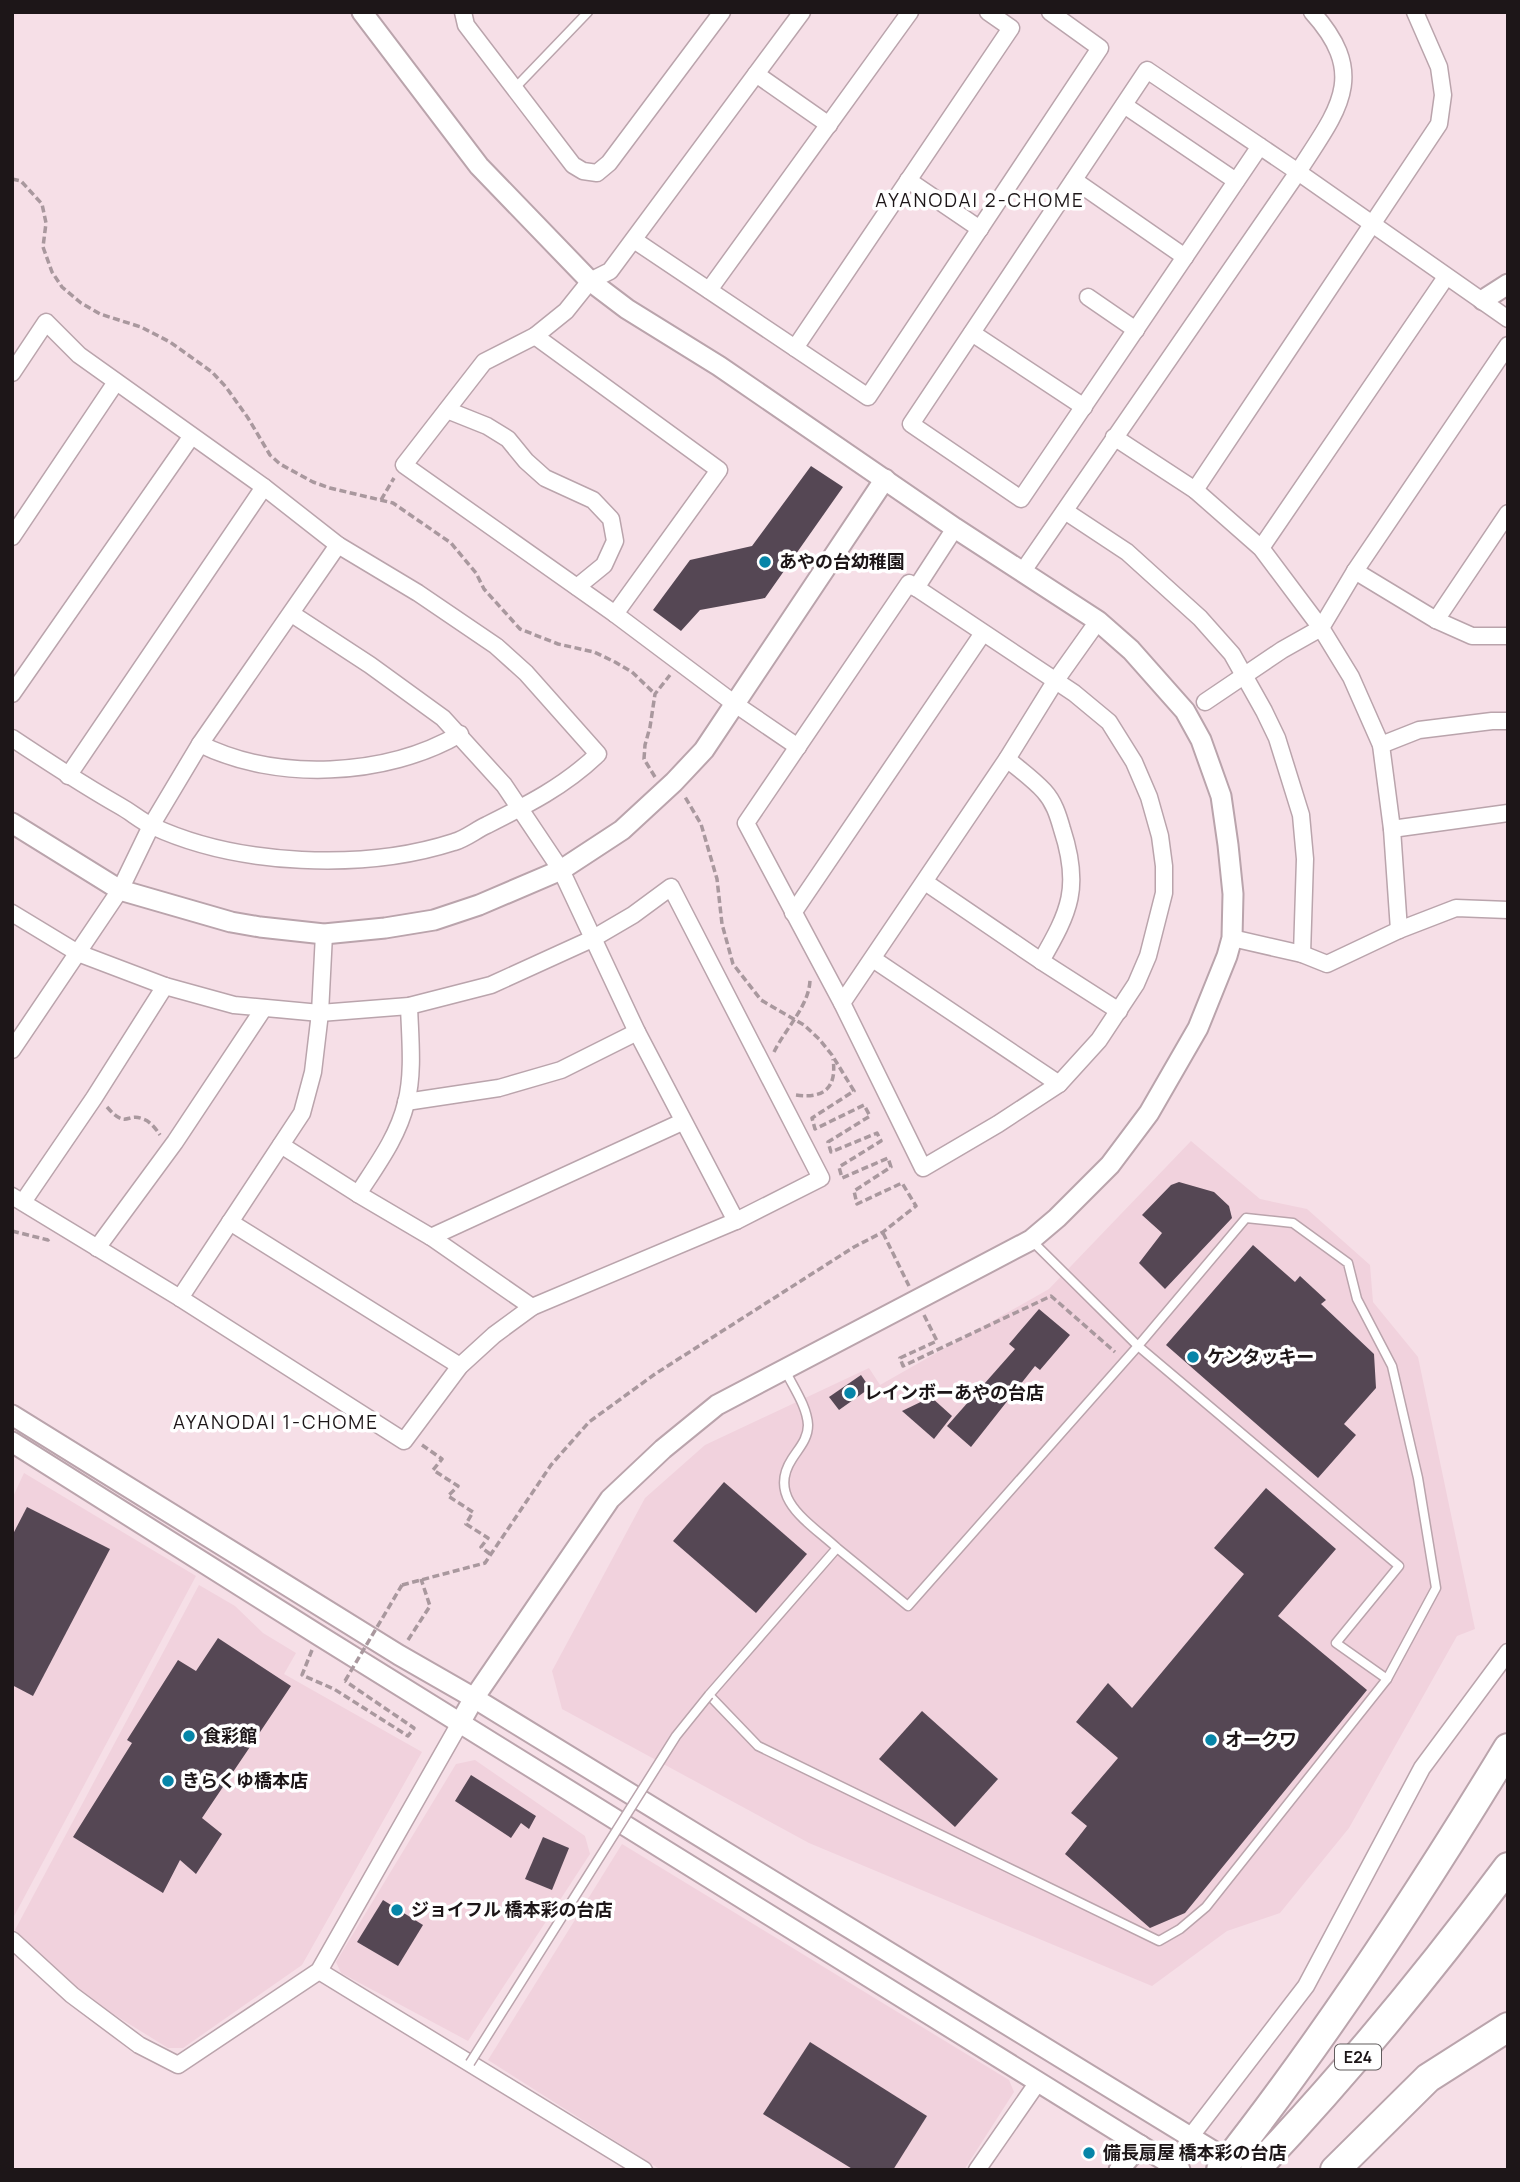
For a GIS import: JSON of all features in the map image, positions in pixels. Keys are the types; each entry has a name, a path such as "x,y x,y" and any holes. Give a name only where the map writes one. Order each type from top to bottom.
{"highway":[{"path":"1218,2161 1315,2044 1462,1825 1508,1748"},
{"name":"E24","path":"1255,2170 1375,2038 1508,1867"},
{"path":"1454,1939 1499,1910 1508,1899"},
{"path":"1335,2170 1428,2078 1508,2027"},
{"path":"1358,2170 1378,2148 1446,2087 1508,2048"}],"street":[{"path":"12,1940 72,1995 139,2045 178,2065 320,1971 474,1698 610,1499 663,1449 717,1405 1031,1240 1057,1218 1110,1166 1149,1113 1198,1028 1219,980 1233,938 1233,894 1221,796 1201,740 1185,711 1131,650 1098,621 955,528 719,366 627,309 590,281 479,166 362,12"},
{"path":"463,12 467,25 573,165 583,171 597,173 609,163 722,12"},
{"path":"798,747 404,465 484,362 535,336 566,311 590,281 610,271 802,12"},
{"path":"709,290 910,12"},
{"path":"795,348 1011,27 988,12"},
{"path":"634,240 868,397 1100,48 1050,12"},
{"path":"1023,571 1330,123 1344,89 1344,62 1329,30 1312,12"},
{"path":"1195,490 1439,124 1444,95 1438,67 1415,12"},
{"path":"1260,146 1021,499 911,424 1147,70 1260,146 1298,172 1508,319"},
{"path":"756,74 829,125"},
{"path":"1124,105 1236,181"},
{"path":"908,180 980,229"},
{"path":"1074,180 1185,257"},
{"path":"1261,548 1446,277"},
{"path":"1483,300 1508,284"},
{"path":"1088,297 1136,330"},
{"path":"12,373 46,322 79,355 264,487 338,545 418,593 496,646 526,673 598,754 578,774 522,808 457,842 410,854 358,859 269,859 204,844 151,826 68,776 12,738"},
{"path":"972,332 1084,407"},
{"path":"535,336 719,470 615,614"},
{"path":"1205,702 1282,650 1321,628 1355,571 1508,345"},
{"path":"12,537 116,382"},
{"path":"447,410 487,426 508,439 545,478 593,500 611,519 615,541 604,565 577,587"},
{"path":"12,694 191,437"},
{"path":"1114,437 1195,490 1261,548 1321,628 1351,677 1381,745 1392,829 1399,930"},
{"path":"12,823 120,890 241,924 324,934 434,920 521,889 561,870 622,830 704,750 885,479"},
{"path":"68,776 264,487"},
{"path":"1065,511 1127,552 1200,618 1232,654 1264,711 1277,738 1301,815 1305,859 1302,954"},
{"path":"1436,620 1501,534 1508,513"},
{"path":"916,588 955,528"},
{"path":"12,1050 120,890 151,826 200,744 338,545"},
{"path":"1355,571 1436,620 1472,636 1508,636"},
{"path":"909,583 983,632 1056,680 1109,722 1135,762 1149,797 1160,836 1164,893 1148,956 1136,984 1090,1050 1059,1084 923,1168 842,1003 746,823 909,583"},
{"path":"292,614 443,718 487,763 522,808 561,870 636,1032 736,1221"},
{"path":"842,1003 1098,621"},
{"path":"793,913 983,632"},
{"path":"1381,745 1419,730 1492,721 1508,722"},
{"path":"200,744 245,762 280,768 329,769 396,760 440,746 460,734"},
{"path":"1007,759 1043,790 1055,807 1067,842 1073,875 1064,921 1041,961"},
{"path":"1392,829 1508,813"},
{"path":"925,882 1119,1011"},
{"path":"12,913 78,953 164,986 234,1005 320,1013 409,1006 491,985 592,939 633,915 671,887 821,1178 736,1221 532,1307 494,1335 460,1366 404,1441 180,1298 18,1199 94,1098 164,986"},
{"path":"1233,938 1302,954 1327,964 1399,930 1457,908 1508,910"},
{"path":"180,1298 302,1113 313,1072 320,1013 324,934"},
{"path":"873,959 1059,1084"},
{"path":"358,1194 395,1135 407,1102 409,1006"},
{"path":"97,1248 174,1142 264,1008"},
{"path":"407,1102 499,1088 561,1070 636,1032"},
{"path":"431,1237 682,1122"},
{"path":"281,1145 431,1237 532,1307"},
{"path":"230,1222 460,1366"},
{"path":"12,1415 399,1655 474,1698 1191,2136 1218,2161"},
{"path":"12,1442 1180,2170"},
{"path":"1191,2136 1306,1986 1422,1768 1508,1652"},
{"path":"320,1971 645,2170"},
{"path":"977,2170 1038,2082"},
{"path":"1119,2170 1140,2145"}],"lane":[{"path":"515,88 588,12"},
{"path":"709,1695 758,1746 1159,1941 1180,1929 1206,1907 1387,1679 1436,1588 1418,1478 1392,1366 1357,1299 1348,1263 1293,1223 1246,1218 1138,1346 908,1606 837,1548 796,1510 785,1495 783,1476 804,1444 808,1426 804,1408 785,1370"},
{"path":"1031,1240 1138,1346 1399,1566 1336,1643 1387,1679"},
{"path":"470,2063 677,1736 709,1695 837,1548"}],"path":[{"path":"12,179 21,181 33,191 42,204 46,223 43,247 52,272 62,287 100,314 141,327 170,342 212,372 248,418 270,455 281,464 330,488 393,503 451,543 476,573 484,589 520,629 558,644 594,652 615,662 632,672 656,694"},
{"path":"381,500 404,465"},
{"path":"665,790 652,775 644,759 645,745 656,694 679,662"},
{"path":"769,1061 781,1036 805,1000 810,987 810,976"},
{"path":"789,1086 795,1095 807,1097 817,1096 826,1090 835,1074 832,1055"},
{"path":"94,1098 126,1121 139,1117 146,1119 160,1134 174,1142"},
{"path":"12,1231 48,1240 61,1224"},
{"path":"883,1233 913,1293"},
{"path":"919,1305 937,1341 900,1358 903,1366 1051,1296 1125,1360"},
{"path":"409,1435 442,1460 433,1470 458,1486 448,1496 473,1512 466,1524 488,1538 481,1547 491,1554"},
{"path":"399,1655 430,1606 421,1579"},
{"path":"320,1636 302,1675 334,1689 408,1736 414,1728 345,1681 402,1585"}],"shaded area":[{"path":"1191,1141 1260,1199 1307,1209 1370,1265 1373,1302 1418,1357 1475,1629 1457,1636 1349,1828 1280,1913 1227,1931 1152,1986 809,1843 562,1709 552,1671 645,1498 705,1445 869,1368 880,1385 1049,1289"},
{"path":"24,1473 196,1576 12,1920 12,1499"},
{"path":"199,1585 235,1606 263,1633 296,1653 284,1674 422,1752 302,1965 183,2048 168,2048 105,2009 72,1984 36,1954 15,1930"},
{"path":"475,1760 585,1836 590,1854 468,2041 341,1973 336,1962 456,1764"},
{"path":"622,1844 1009,2080 1014,2092 964,2170 661,2170 488,2060"}],"building":[{"path":"811,466 843,487 765,598 700,610 681,631 653,610 690,560 752,546"},
{"path":"1179,1182 1214,1192 1229,1206 1232,1218 1165,1289 1139,1263 1162,1233 1142,1215 1171,1185"},
{"path":"1253,1245 1295,1282 1300,1276 1326,1300 1321,1304 1374,1354 1376,1388 1344,1424 1356,1435 1318,1478 1166,1345"},
{"path":"1039,1309 1070,1335 1040,1370 1035,1366 971,1447 947,1426 1015,1349 1009,1344"},
{"name":"レインボーあやの台店","path":"861,1375 870,1388 839,1410 829,1397"},
{"path":"931,1397 952,1416 934,1439 902,1411"},
{"path":"724,1482 807,1554 756,1613 673,1541"},
{"name":"オークワ","path":"1266,1488 1336,1549 1278,1616 1367,1690 1185,1913 1150,1928 1065,1854 1087,1826 1071,1813 1118,1758 1076,1722 1108,1683 1132,1708 1244,1574 1214,1548"},
{"path":"27,1507 110,1549 33,1696 12,1685 12,1536"},
{"name":"きらくゆ橋本店","path":"218,1638 291,1686 202,1818 222,1834 196,1874 180,1860 163,1893 73,1837 132,1743 127,1740 178,1660 196,1671"},
{"path":"922,1711 998,1779 955,1827 879,1759"},
{"path":"471,1775 536,1816 529,1829 521,1823 511,1838 455,1801"},
{"path":"543,1837 569,1848 552,1890 525,1879"},
{"path":"383,1900 423,1925 398,1966 357,1942"},
{"path":"810,2042 927,2116 893,2170 854,2170 763,2114"}],"place":[{"name":"あやの台幼稚園","path":"765,562"},
{"name":"ケンタッキー","path":"1193,1357"},
{"name":"レインボーあやの台店","path":"850,1393"},
{"name":"食彩館","path":"189,1736"},
{"name":"オークワ","path":"1211,1740"},
{"name":"きらくゆ橋本店","path":"168,1781"},
{"name":"ジョイフル 橋本彩の台店","path":"397,1910"},
{"name":"備長扇屋 橋本彩の台店","path":"1089,2153"}],"district":[{"name":"AYANODAI 2-CHOME","path":"980,200"},
{"name":"AYANODAI 1-CHOME","path":"276,1422"}]}
